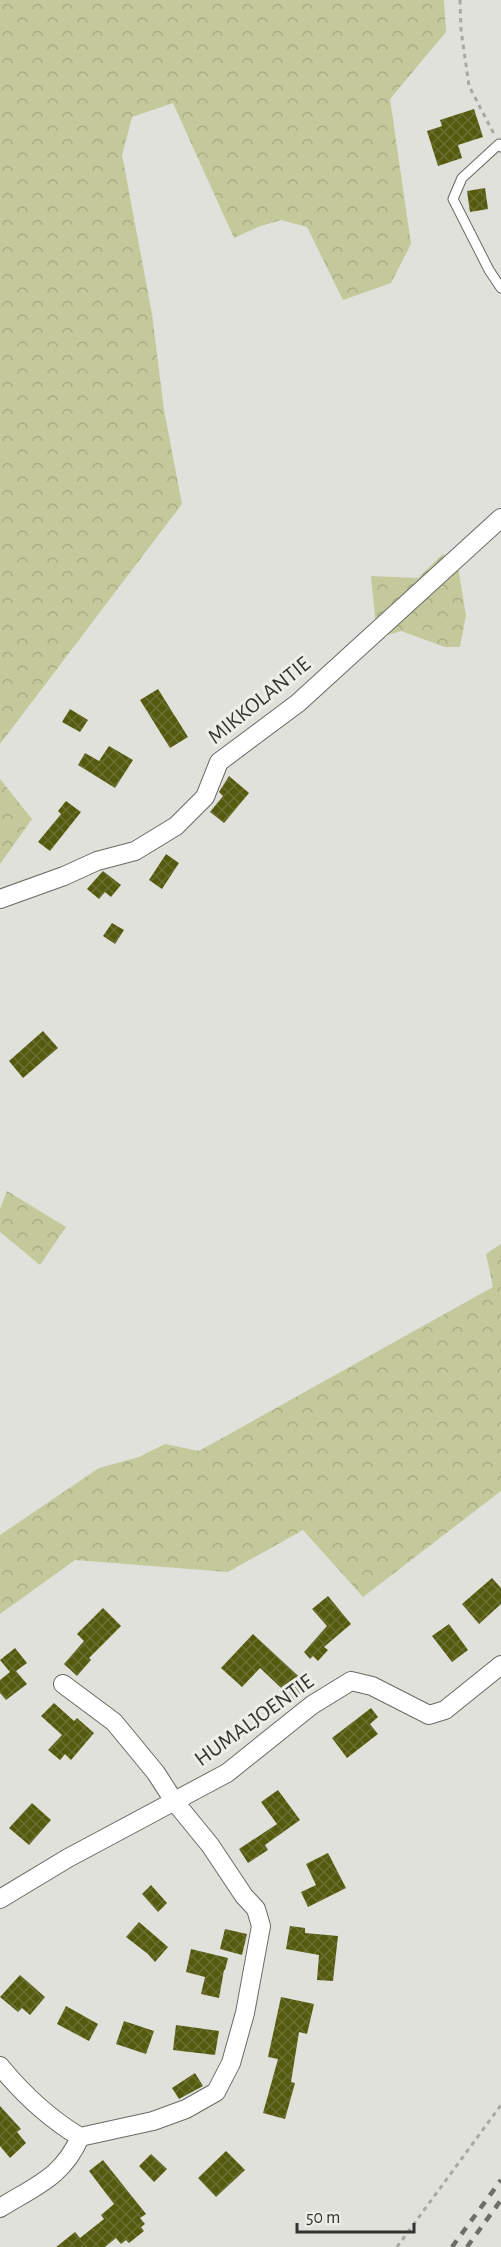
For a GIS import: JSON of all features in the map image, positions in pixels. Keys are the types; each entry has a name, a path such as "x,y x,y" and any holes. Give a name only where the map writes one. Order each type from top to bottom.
{"street":[{"name":"MIKKOLANTIE","path":"0,899 64,876 97,861 135,851 176,825 205,797 219,762 298,703 501,518"},
{"name":"HUMALJOENTIE","path":"0,1899 68,1858 227,1773 312,1705 351,1681 372,1686 429,1715 445,1710 501,1665"},
{"path":"0,2066 16,2086 68,2130 80,2137 153,2121 186,2109 216,2092 231,2063 244,2013 261,1926 256,1909 244,1896 210,1845 174,1802 156,1773 114,1722 63,1684"},
{"path":"0,2208 56,2173 71,2156 80,2137"}],"lane":[{"path":"500,145 462,178 453,199 489,270 501,288"}],"path":[{"path":"460,0 461,30 469,86 500,145"},
{"path":"397,2247 501,2105"}],"green space":[{"path":"0,0 444,0 446,32 390,99 411,244 391,283 343,300 307,227 281,220 234,238 173,103 132,117 122,155 152,314 164,410 182,504 0,744"},
{"path":"443,554 458,567 466,615 460,647 445,647 401,631 384,636 375,617 371,576 418,578"},
{"path":"0,779 32,819 0,864"},
{"path":"7,1191 66,1227 40,1265 0,1232 0,1209"},
{"path":"501,1244 501,1491 363,1597 303,1530 228,1572 75,1560 0,1614 0,1535 99,1468 139,1457 165,1444 199,1451 493,1287 486,1254"}],"building":[{"path":"474,109 483,137 458,145 462,158 438,166 427,131 442,126 440,120"},
{"path":"485,188 488,209 470,212 467,191"},
{"path":"158,689 188,737 170,748 140,700"},
{"path":"70,709 88,720 80,732 62,722"},
{"path":"109,746 133,760 115,788 78,765 85,753 99,761"},
{"path":"229,776 249,793 224,823 210,812 223,796 219,792"},
{"path":"66,801 81,812 50,851 38,842 61,814 58,811"},
{"path":"166,854 179,863 162,889 149,880"},
{"path":"103,871 121,885 111,897 105,892 99,899 87,889"},
{"path":"112,923 124,930 115,944 103,936"},
{"path":"43,1031 58,1048 23,1078 9,1061"},
{"path":"492,1578 501,1588 501,1604 479,1624 462,1604"},
{"path":"328,1596 351,1624 324,1647 328,1650 318,1661 313,1656 310,1659 304,1652 327,1626 312,1609"},
{"path":"103,1608 121,1626 89,1658 91,1660 77,1676 64,1664 84,1641 77,1634"},
{"path":"449,1624 468,1650 452,1662 432,1636"},
{"path":"253,1634 308,1685 294,1700 260,1668 242,1687 221,1668"},
{"path":"15,1648 27,1663 16,1671 27,1684 6,1700 0,1693 0,1680 10,1672 0,1660"},
{"path":"54,1703 74,1721 77,1718 94,1733 71,1760 65,1754 60,1760 48,1750 62,1735 41,1716"},
{"path":"371,1708 378,1717 370,1724 378,1734 347,1758 332,1738"},
{"path":"278,1790 300,1820 265,1845 268,1850 248,1863 239,1849 277,1824 261,1802"},
{"path":"32,1803 51,1820 29,1845 9,1828"},
{"path":"328,1853 346,1888 308,1907 301,1892 316,1885 306,1864"},
{"path":"151,1885 167,1903 158,1912 142,1894"},
{"path":"139,1922 168,1947 155,1962 126,1937"},
{"path":"290,1926 305,1928 305,1933 338,1936 333,1981 317,1980 319,1955 286,1949"},
{"path":"225,1929 247,1934 242,1955 220,1949"},
{"path":"191,1949 228,1958 219,1998 201,1994 205,1977 186,1972"},
{"path":"20,1975 45,1997 30,2015 22,2008 18,2012 0,1997"},
{"path":"281,1997 314,2004 307,2034 299,2032 291,2082 295,2083 285,2119 263,2113 278,2059 268,2057"},
{"path":"66,2006 98,2024 89,2041 57,2024"},
{"path":"124,2021 154,2031 146,2054 116,2044"},
{"path":"176,2025 219,2031 215,2055 173,2050"},
{"path":"195,2073 203,2086 179,2099 172,2088"},
{"path":"0,2106 21,2129 17,2132 26,2143 10,2158 0,2146"},
{"path":"226,2151 245,2170 216,2197 198,2178"},
{"path":"151,2154 167,2169 154,2182 139,2166"},
{"path":"103,2160 146,2214 140,2218 145,2224 141,2227 144,2231 129,2243 126,2240 121,2244 116,2238 105,2247 56,2247 75,2232 80,2238 104,2219 101,2215 114,2204 89,2171"}],"railway":[{"path":"452,2247 501,2180"},
{"path":"467,2247 501,2200"}]}
